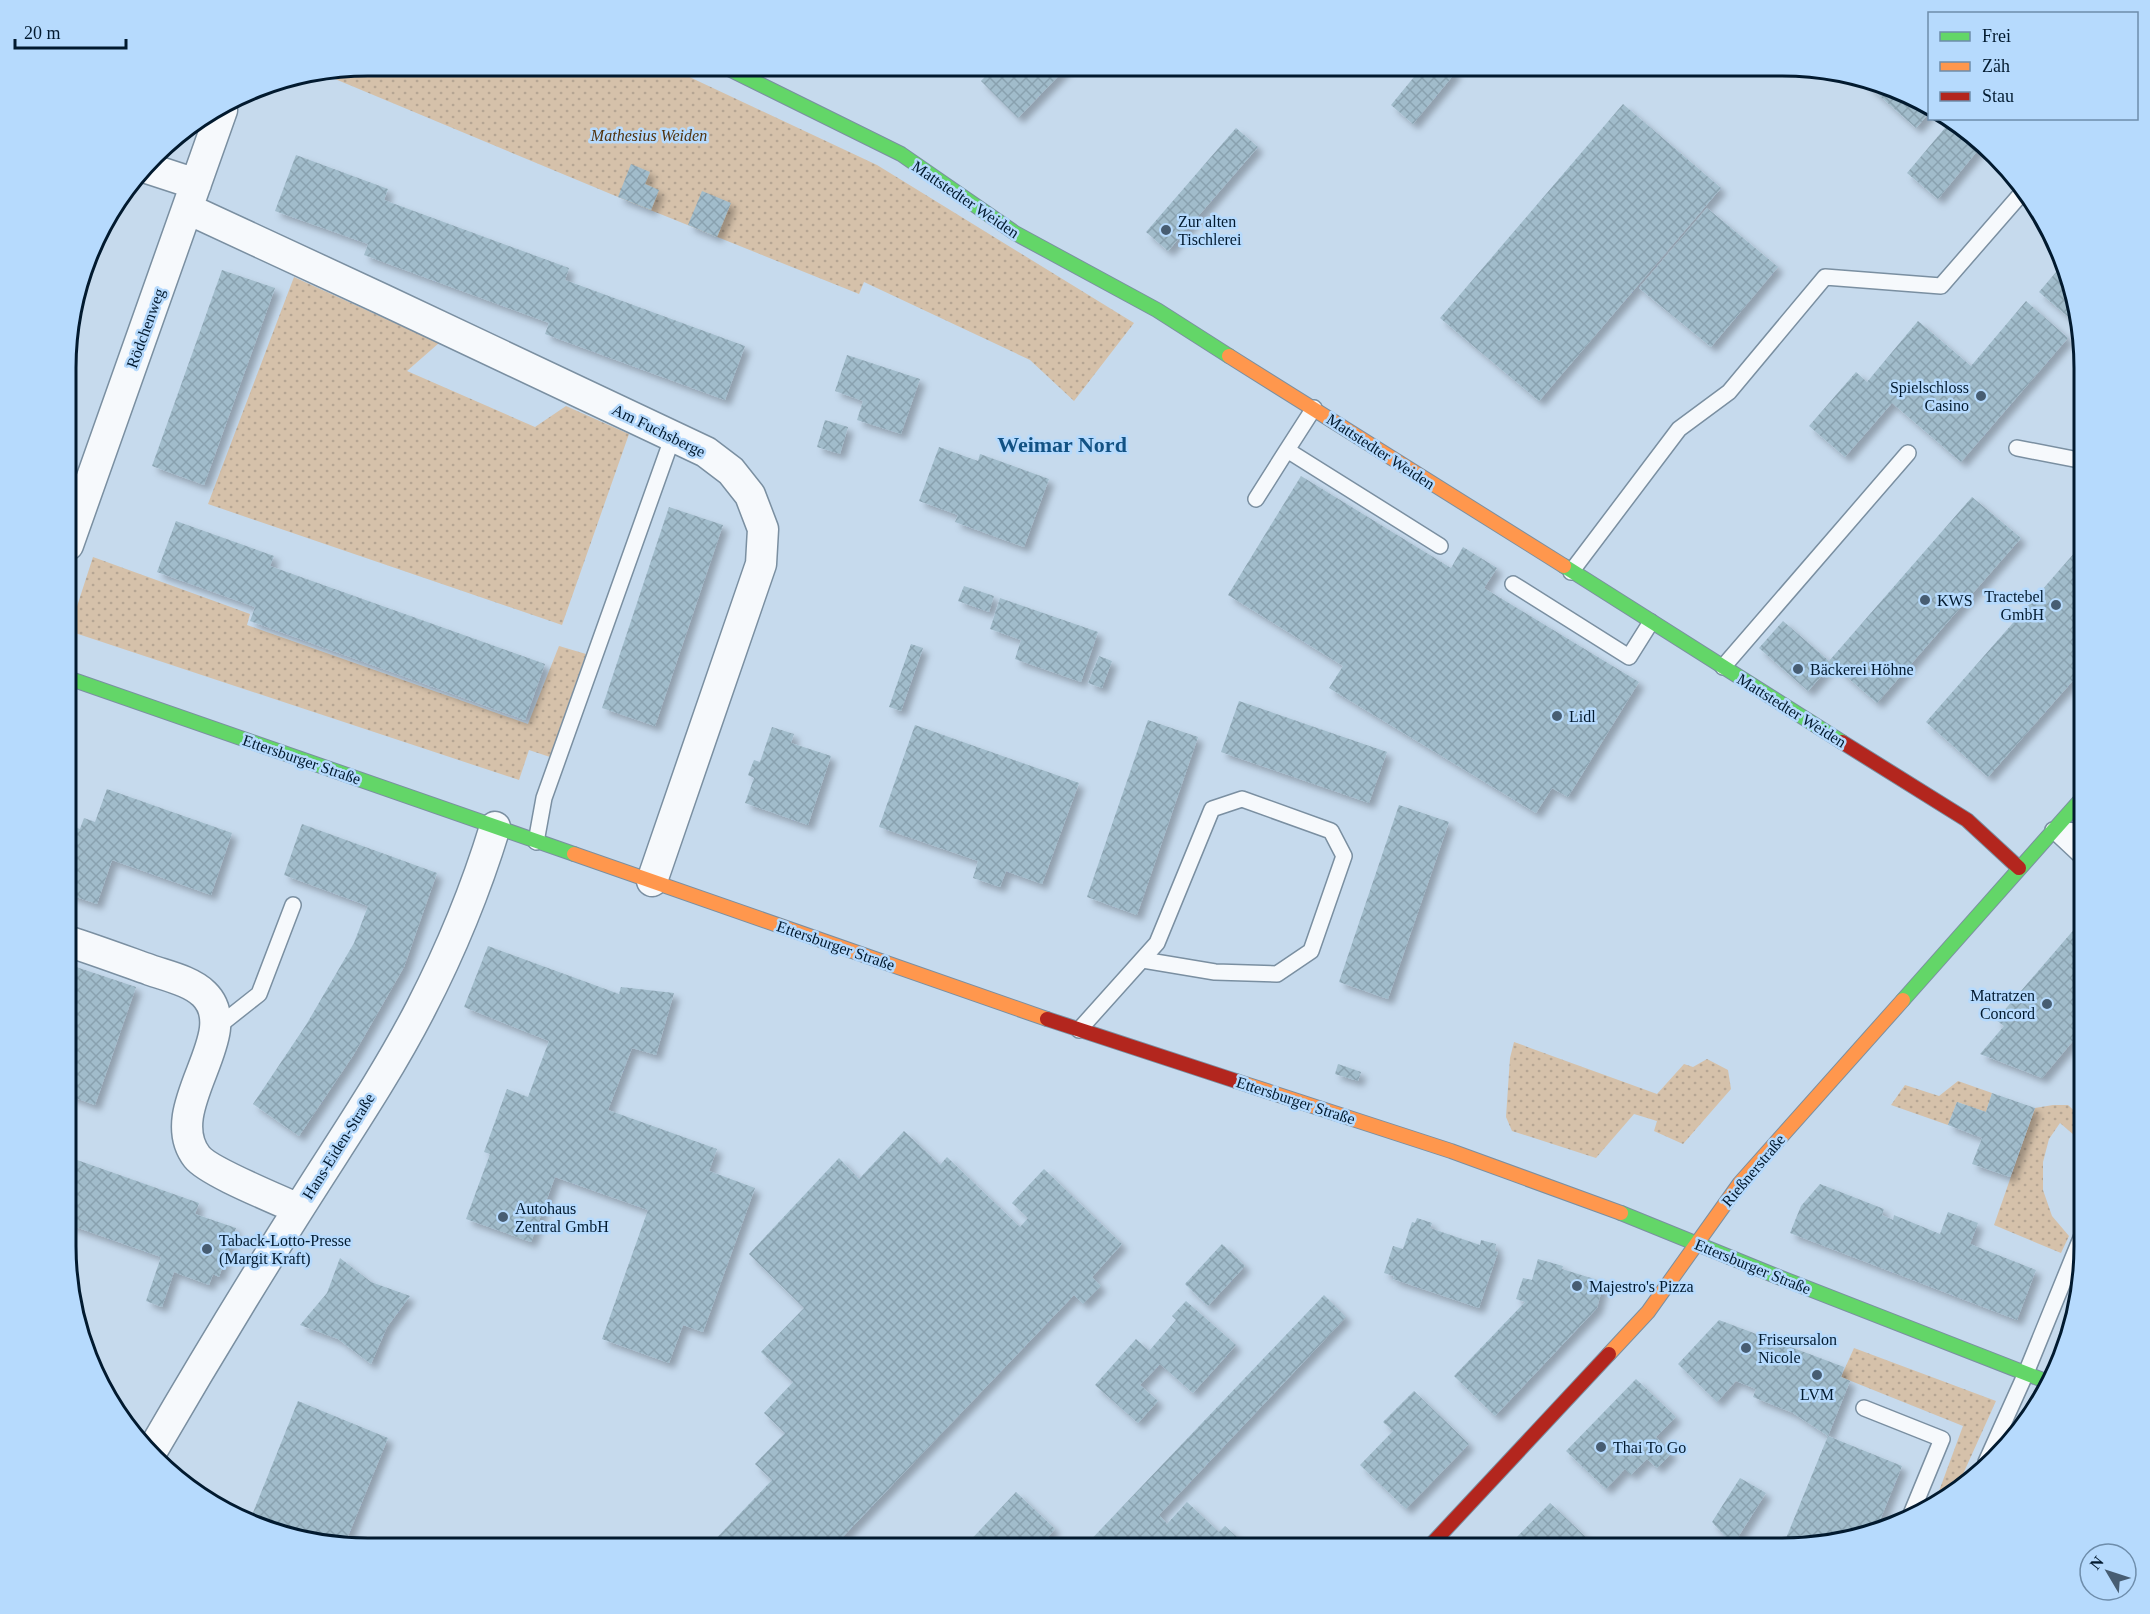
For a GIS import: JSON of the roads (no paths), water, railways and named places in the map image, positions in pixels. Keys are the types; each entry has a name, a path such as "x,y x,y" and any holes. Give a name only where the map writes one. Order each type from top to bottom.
{"street":[{"name":"Mattstedter Weiden","path":"743,76 901,154 1015,233 1157,310 1967,820 2019,868"},
{"name":"Rödchenweg","path":"76,523 219,118"},
{"name":"Am Fuchsberge","path":"153,172 192,197 706,452 731,471 750,495 763,529 761,564 652,881"},
{"name":"Ettersburger Straße","path":"76,681 1079,1030 1451,1151 1633,1217 2041,1379"},
{"name":"Rießnerstraße","path":"1437,1538 1648,1312 1740,1183 2074,807"},
{"name":"Hans-Eiden-Straße","path":"155,1445 298,1209 389,1066 421,1009 446,959 481,872 495,827"},
{"path":"76,944 183,981 203,993 215,1010 216,1028 186,1121 187,1140 198,1159 216,1171 298,1209"}],"lane":[{"path":"1571,572 1679,429 1728,392 1825,277 1941,286 2018,198"},
{"path":"1256,499 1314,408"},
{"path":"536,842 544,798 673,436"},
{"path":"2017,448 2074,459"},
{"path":"1287,450 1440,546"},
{"path":"1723,667 1908,453"},
{"path":"1513,584 1629,657 1651,622"},
{"path":"1079,1030 1157,943 1212,809 1242,799 1331,831 1344,856 1311,951 1277,974 1215,972 1143,960"},
{"path":"2053,830 2074,831"},
{"path":"2053,830 2074,850"},
{"path":"216,1028 259,994 293,905"},
{"path":"1993,1447 2073,1257"},
{"path":"1864,1408 1942,1439 1915,1505"}],"place":[{"name":"Zur alten Tischlerei","path":"1166,230"},
{"name":"Spielschloss Casino","path":"1981,396"},
{"name":"KWS","path":"1925,600"},
{"name":"Tractebel GmbH","path":"2056,605"},
{"name":"Bäckerei Höhne","path":"1798,669"},
{"name":"Lidl","path":"1557,716"},
{"name":"Matratzen Concord","path":"2047,1004"},
{"name":"Autohaus Zentral GmbH","path":"503,1217"},
{"name":"Taback-Lotto-Presse (Margit Kraft)","path":"207,1249"},
{"name":"Majestro's Pizza","path":"1577,1286"},
{"name":"Friseursalon Nicole","path":"1746,1348"},
{"name":"LVM","path":"1817,1375"},
{"name":"Thai To Go","path":"1601,1447"}],"district":[{"name":"Weimar Nord","path":"1062,444"}],"park label":[{"name":"Mathesius Weiden","path":"649,135"}]}
